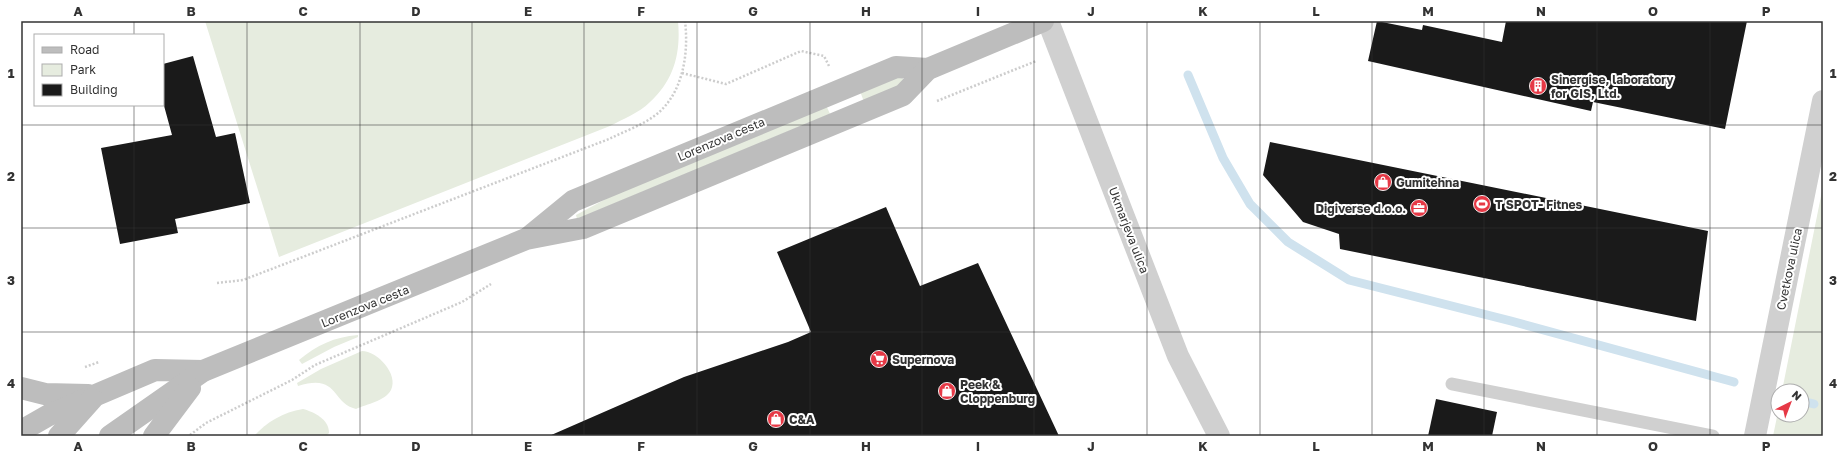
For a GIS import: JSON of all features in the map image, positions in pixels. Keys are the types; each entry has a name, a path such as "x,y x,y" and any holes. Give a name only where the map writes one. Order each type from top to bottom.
{"street":[{"name":"Lorenzova cesta","path":"110,436 203,371 526,239 583,228 903,95 928,69 1043,21"},
{"name":"Ukmarjeva ulica","path":"1048,21 1178,356 1219,436"},
{"name":"Lorenzova cesta","path":"526,239 573,200 896,67 928,69"},
{"name":"Cvetkova ulica","path":"1755,436 1823,101"},
{"name":"Lorenzova cesta","path":"21,431 49,415 154,370 203,371"},
{"path":"154,436 203,371"},
{"path":"21,388 44,394 95,395"},
{"name":"Lorenzova cesta","path":"59,436 95,395"}],"lane":[{"path":"1452,384 1713,436"}],"path":[{"path":"217,283 243,280 608,139 653,117 672,98 682,73 687,40 685,21"},
{"path":"682,73 726,84 801,51 824,56 829,67"}],"green space":[{"path":"205,21 678,21 679,33 677,55 665,85 650,102 631,116 610,126 279,257"},
{"path":"897,76 902,77 904,81 901,86 864,102 860,91"},
{"path":"826,105 830,114 577,219 576,215 632,185"},
{"path":"1823,186 1823,436 1773,436 1776,423 1810,423 1810,383 1784,383"},
{"path":"358,335 358,337 334,347 302,364 299,360 312,350 326,343 349,336"},
{"path":"362,351 368,352 380,359 385,364 392,377 393,384 391,390 380,400 356,409 348,406 333,390 321,383 311,383 298,386 297,383 321,369"},
{"path":"303,409 316,414 324,420 329,433 326,436 254,436 264,426 276,418 296,410"}],"building":[{"path":"1377,21 1422,30 1423,25 1502,42 1506,21 1747,21 1725,129 1593,102 1591,111 1368,61"},
{"path":"193,56 216,137 235,133 250,203 175,219 178,233 120,244 101,148 172,135 164,106 164,64"},
{"path":"1270,142 1708,231 1696,321 1340,249 1339,234 1303,222 1263,175"},
{"name":"Supernova","path":"886,207 920,286 978,263 1059,436 549,436 684,377 788,342 811,332 777,252"},
{"path":"1436,399 1497,412 1492,436 1428,436"}],"waterway":[{"path":"1188,75 1223,158 1250,204 1288,242 1349,280 1511,321 1734,382"},
{"path":"1810,403 1814,404"}],"place":[{"name":"Sinergise, laboratory for GIS, Ltd.","path":"1538,86"},
{"name":"Gumitehna","path":"1383,182"},
{"name":"T SPOT- Fitnes","path":"1482,204"},
{"name":"Digiverse d.o.o.","path":"1419,208"},
{"name":"Supernova","path":"879,359"},
{"name":"Peek & Cloppenburg","path":"947,391"},
{"name":"C&A","path":"776,419"}]}
